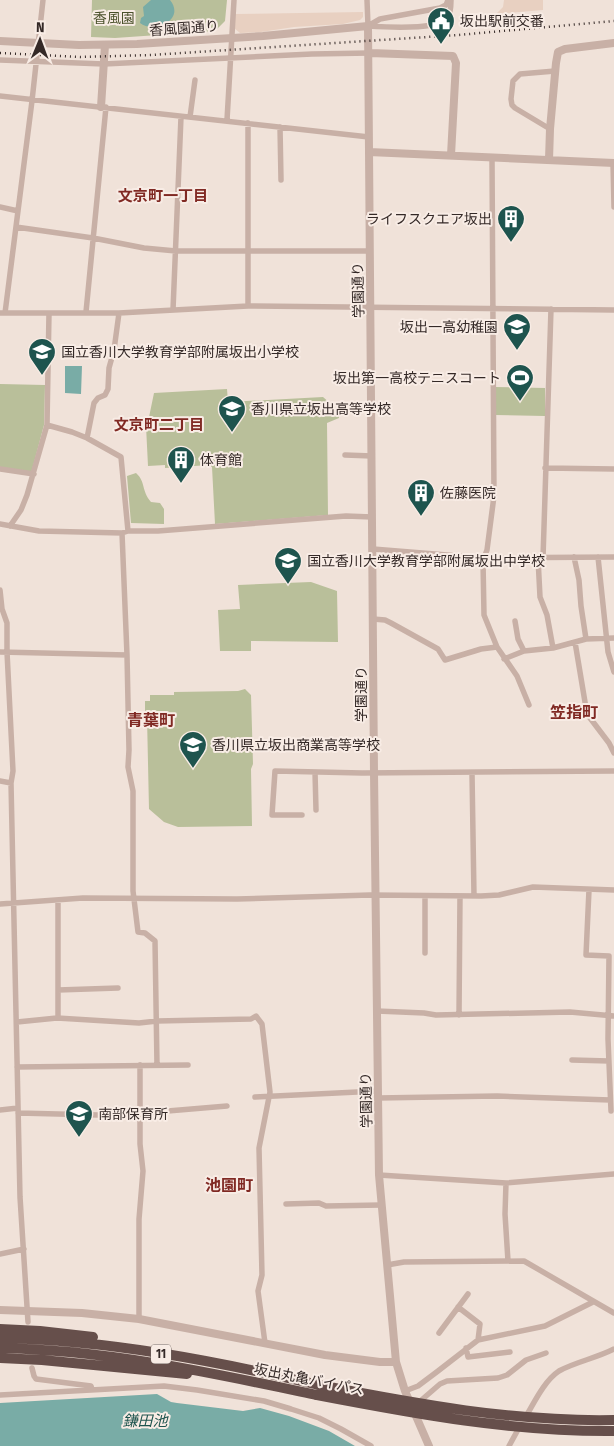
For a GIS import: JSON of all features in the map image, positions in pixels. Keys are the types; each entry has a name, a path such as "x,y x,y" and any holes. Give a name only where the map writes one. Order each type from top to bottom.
{"highway":[{"name":"11","path":"0,1330 73,1333 285,1377"},
{"name":"坂出丸亀バイパス","path":"0,1338 42,1338 102,1344 285,1377 318,1390 452,1420 544,1429 614,1431"},
{"name":"坂出丸亀バイパス","path":"0,1348 83,1352 170,1365 235,1378 464,1411 545,1419 614,1420"},
{"path":"0,1358 42,1360 128,1370 235,1378"}],"street":[{"path":"43,0 16,228 3,313 119,313 248,306 614,310"},
{"path":"228,120 234,0"},
{"path":"367,0 368,26"},
{"path":"368,26 396,28 442,22 449,15 450,0"},
{"path":"368,26 380,19 440,8 450,0"},
{"name":"香風園通り","path":"0,41 105,45 232,38 368,26"},
{"name":"学園通り","path":"368,26 370,53 370,307 379,1175 396,1362 405,1391 429,1446"},
{"path":"549,160 557,56 561,50 614,43"},
{"path":"86,312 103,107 105,45"},
{"path":"0,60 104,64 344,52 453,56 456,63 451,156"},
{"path":"550,129 516,108 511,99 513,81 520,74 555,71"},
{"path":"190,117 195,80"},
{"path":"0,96 369,137"},
{"path":"173,310 181,117"},
{"path":"248,123 248,306"},
{"path":"280,127 282,180"},
{"path":"369,152 614,163 614,208"},
{"path":"492,158 494,496 488,550 484,558 484,615 497,647 517,676 529,705"},
{"path":"0,207 18,211"},
{"path":"16,228 93,238 144,248 176,251 370,251"},
{"path":"552,309 540,558 540,597 547,615 553,648"},
{"path":"10,526 21,510 34,474 47,425 49,313"},
{"path":"87,438 94,402 105,395 108,389 109,368 114,350 119,313"},
{"path":"47,425 87,438 121,457 125,532 128,767 133,791 134,811 134,898 138,932 145,933 155,941 157,1065"},
{"path":"345,455 372,456"},
{"path":"545,468 614,469"},
{"path":"0,469 34,474"},
{"path":"0,524 39,531 125,532 346,516 372,518"},
{"path":"373,549 484,558 614,557"},
{"path":"574,557 579,580 586,639"},
{"path":"598,557 611,638 608,652 614,672"},
{"path":"0,590 2,608 7,623 3,652 13,771 11,783 20,1198 28,1322"},
{"path":"373,619 385,620 438,649 446,660 481,649 497,647"},
{"path":"515,621 518,638 524,651"},
{"path":"504,659 524,651 553,648 586,639 611,638"},
{"path":"575,642 587,714 610,743 614,752"},
{"path":"3,652 127,655"},
{"path":"302,815 272,815 276,771 472,773 614,771"},
{"path":"315,772 316,810"},
{"path":"472,773 474,896"},
{"path":"0,781 11,783"},
{"path":"0,904 134,898 237,899 281,896 474,896 499,895 533,887 614,890"},
{"path":"589,890 586,955 609,956 611,1111"},
{"path":"425,896 425,953"},
{"path":"458,1015 460,896"},
{"path":"58,900 58,1018"},
{"path":"58,990 118,988"},
{"path":"377,1011 436,1015 570,1012 611,1016"},
{"path":"17,1022 58,1018 139,1023 157,1020 251,1019 256,1016 262,1024 264,1034 269,1096 259,1148 262,1274 258,1291 265,1343"},
{"path":"572,1060 609,1062"},
{"path":"139,1319 140,1219 143,1171 140,1144 140,1065"},
{"path":"17,1067 188,1065"},
{"path":"255,1097 378,1094 610,1100"},
{"path":"0,1110 138,1116 141,1114 227,1106"},
{"path":"379,1175 506,1183 614,1174"},
{"path":"506,1183 505,1214 508,1261"},
{"path":"286,1204 319,1203 326,1206 381,1205"},
{"path":"0,1254 24,1249"},
{"path":"387,1266 404,1262 524,1261 614,1313"},
{"path":"439,1332 468,1294"},
{"path":"405,1391 418,1386 478,1340 546,1326 593,1302"},
{"path":"458,1307 480,1324 478,1340"},
{"path":"0,1310 82,1313 139,1319 325,1355 380,1362 396,1362"},
{"path":"466,1348 468,1356 510,1352"},
{"path":"509,1446 532,1406 553,1376 566,1368 599,1357 614,1349"},
{"path":"412,1407 440,1384 447,1381 498,1378 507,1375 526,1360 546,1353"},
{"path":"32,1368 36,1379 91,1386 92,1390"},
{"path":"0,1396 170,1387 264,1401 319,1418 342,1428 371,1446"}],"green space":[{"name":"香風園","path":"92,0 227,0 225,21 215,31 115,38 91,37"},
{"path":"0,384 45,385 44,425 30,472 0,467"},
{"name":"坂出第一高校テニスコート","path":"495,387 545,388 545,416 495,415"},
{"path":"227,389 228,402 323,397 339,411 339,418 327,423 328,515 215,524 212,467 209,465 165,468 165,465 148,466 146,426 154,393"},
{"path":"136,473 151,502 160,503 164,509 164,524 131,523 127,476"},
{"path":"311,582 337,591 338,642 251,641 251,651 220,651 218,610 240,609 238,585"},
{"path":"245,689 251,695 252,826 178,827 164,822 149,809 145,701 150,701 150,695 174,695 174,692 238,691"}],"shaded area":[{"path":"504,0 543,0 543,10 496,14 503,7"},
{"path":"363,12 363,17 360,20 343,24 240,33 234,28 235,14"}],"water":[{"path":"151,0 170,0 174,7 174,14 171,19 160,26 153,27 140,23 141,18 144,16 143,7"},
{"path":"65,366 82,366 81,394 65,393"},
{"name":"鎌田池","path":"157,1394 171,1402 177,1403 243,1411 260,1408 289,1416 329,1431 355,1446 0,1446 0,1403"}],"railway":[{"path":"0,53 80,57 151,55 458,35 614,21"}],"place":[{"name":"坂出駅前交番","path":"441,45"},
{"name":"ライフスクエア坂出","path":"511,243"},
{"name":"坂出一高幼稚園","path":"517,351"},
{"name":"国立香川大学教育学部附属坂出小学校","path":"42,376"},
{"name":"坂出第一高校テニスコート","path":"520,402"},
{"name":"香川県立坂出高等学校","path":"232,433"},
{"name":"体育館","path":"181,484"},
{"name":"佐藤医院","path":"421,517"},
{"name":"国立香川大学教育学部附属坂出中学校","path":"288,585"},
{"name":"香川県立坂出商業高等学校","path":"193,769"},
{"name":"南部保育所","path":"79,1138"}],"district":[{"name":"文京町一丁目","path":"163,196"},
{"name":"文京町二丁目","path":"159,425"},
{"name":"笠指町","path":"574,712"},
{"name":"青葉町","path":"151,720"},
{"name":"池園町","path":"229,1185"}]}
